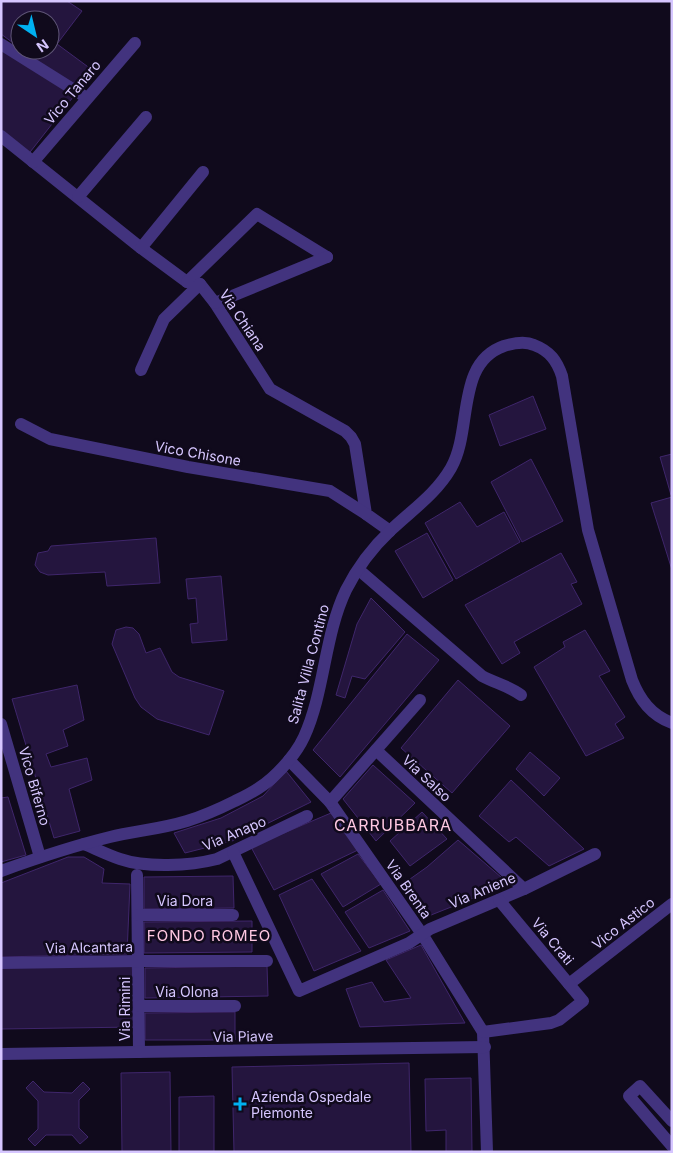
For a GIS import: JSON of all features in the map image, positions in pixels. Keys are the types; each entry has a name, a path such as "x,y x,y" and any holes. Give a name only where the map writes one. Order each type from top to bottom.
{"street":[{"name":"Vico Tanaro","path":"33,162 135,43"},
{"path":"1,44 87,98"},
{"path":"78,197 146,117"},
{"name":"Via Chiana","path":"1,136 141,248 187,282 200,284 215,303 270,389 345,431 351,437 355,444 366,514"},
{"path":"141,248 203,172"},
{"path":"187,282 257,214 327,257 215,303"},
{"path":"141,370 164,319 200,284"},
{"name":"Salita Villa Contino","path":"1,871 40,857 112,836 173,825 207,814 261,787 289,760 304,736 309,723 334,621 347,588 378,543 433,493 452,466 461,440 471,382 477,367 488,355 501,347 515,343 530,343 542,348 552,355 558,366 562,376 588,530 632,680 636,692 644,704 654,714 672,723"},
{"name":"Vico Chisone","path":"21,424 50,439 188,467 330,491 366,514"},
{"path":"366,514 390,531"},
{"path":"359,570 482,676 497,684 510,687 521,695"},
{"path":"330,802 420,700"},
{"name":"Vico Biferno","path":"1,724 40,857"},
{"name":"Via Salso","path":"376,750 524,889"},
{"name":"Via Brenta","path":"289,760 330,802 422,934 483,1032 487,1152"},
{"name":"Via Anapo","path":"84,844 122,860 186,865 217,860 307,816"},
{"name":"Via Aniene","path":"233,852 299,991 408,943 430,929 524,889 595,854"},
{"name":"Via Rimini","path":"137,875 139,1052"},
{"name":"Via Crati","path":"483,1032 551,1023 559,1020 583,1001 499,900"},
{"name":"Vico Astico","path":"569,984 672,904"},
{"name":"Via Dora","path":"138,915 232,915"},
{"name":"Via Alcantara","path":"1,964 267,961"},
{"name":"Via Olona","path":"139,1006 235,1006"},
{"name":"Via Piave","path":"1,1054 485,1047"},
{"path":"672,1121 640,1086 629,1096 672,1146"}],"building":[{"path":"1,1 67,1 82,11 60,40 60,10 10,10 10,41 1,34"},
{"path":"60,46 95,72 77,92 35,60 60,60"},
{"path":"1,49 10,54 10,60 20,60 77,92 27,156 1,133"},
{"path":"533,396 546,429 500,446 489,415"},
{"path":"672,454 672,495 671,495 660,457"},
{"path":"531,459 563,521 522,542 491,482"},
{"path":"672,497 672,570 651,503"},
{"path":"460,502 477,527 504,512 520,542 456,579 425,523"},
{"path":"427,533 453,580 423,598 395,551"},
{"path":"156,538 160,583 107,586 105,572 48,575 40,572 35,565 38,553 48,551 51,546"},
{"path":"561,553 577,582 571,584 582,604 514,642 520,653 502,664 465,605"},
{"path":"221,576 227,640 192,643 190,624 198,623 196,598 188,599 186,579"},
{"path":"371,598 405,632 365,679 352,676 345,698 336,695 357,624"},
{"path":"126,627 133,628 139,634 146,653 160,648 172,672 179,677 224,691 209,735 157,719 141,707 135,698 112,644 116,630"},
{"path":"585,630 610,671 599,676 625,717 615,724 624,738 586,756 534,667 565,647 563,642"},
{"path":"407,634 439,660 340,777 313,750"},
{"path":"458,680 510,726 452,793 401,748"},
{"path":"77,685 84,720 63,730 68,746 46,754 51,767 87,758 92,780 69,789 80,831 54,838 12,699"},
{"path":"530,752 560,778 544,796 516,769"},
{"path":"373,765 415,803 376,841 343,799"},
{"path":"286,771 311,802 232,841 185,853 174,833 221,818 263,796"},
{"path":"511,780 584,849 549,866 516,837 509,842 479,816"},
{"path":"8,797 26,855 1,862 1,798"},
{"path":"422,812 447,839 410,866 390,841"},
{"path":"331,813 358,850 274,890 251,847"},
{"path":"458,840 509,884 426,917 403,884 427,867"},
{"path":"358,854 381,884 343,907 321,874"},
{"path":"68,857 84,857 104,869 102,883 130,884 127,954 1,957 1,883"},
{"path":"233,876 234,908 144,909 144,877"},
{"path":"312,879 361,951 314,971 279,895"},
{"path":"383,890 410,931 369,948 345,912"},
{"path":"252,921 252,952 144,953 144,922"},
{"path":"421,945 465,1023 360,1027 346,989 372,982 384,1002 411,998 386,960"},
{"path":"132,962 135,1027 1,1029 1,965"},
{"path":"267,966 268,996 145,998 145,968"},
{"path":"235,1012 235,1040 145,1040 145,1013"},
{"path":"409,1063 411,1152 234,1152 232,1067"},
{"path":"170,1072 171,1152 122,1152 121,1073"},
{"path":"471,1078 472,1152 446,1152 446,1130 426,1131 425,1079"},
{"path":"33,1081 44,1092 72,1093 83,1082 90,1089 79,1100 79,1128 88,1137 80,1144 72,1135 46,1135 35,1146 28,1139 38,1129 38,1101 26,1088"},
{"path":"214,1096 214,1152 179,1152 179,1097"}],"place":[{"name":"Azienda Ospedale Piemonte","path":"240,1104"}],"district":[{"name":"CARRUBBARA","path":"393,825"},
{"name":"FONDO ROMEO","path":"209,935"}]}
